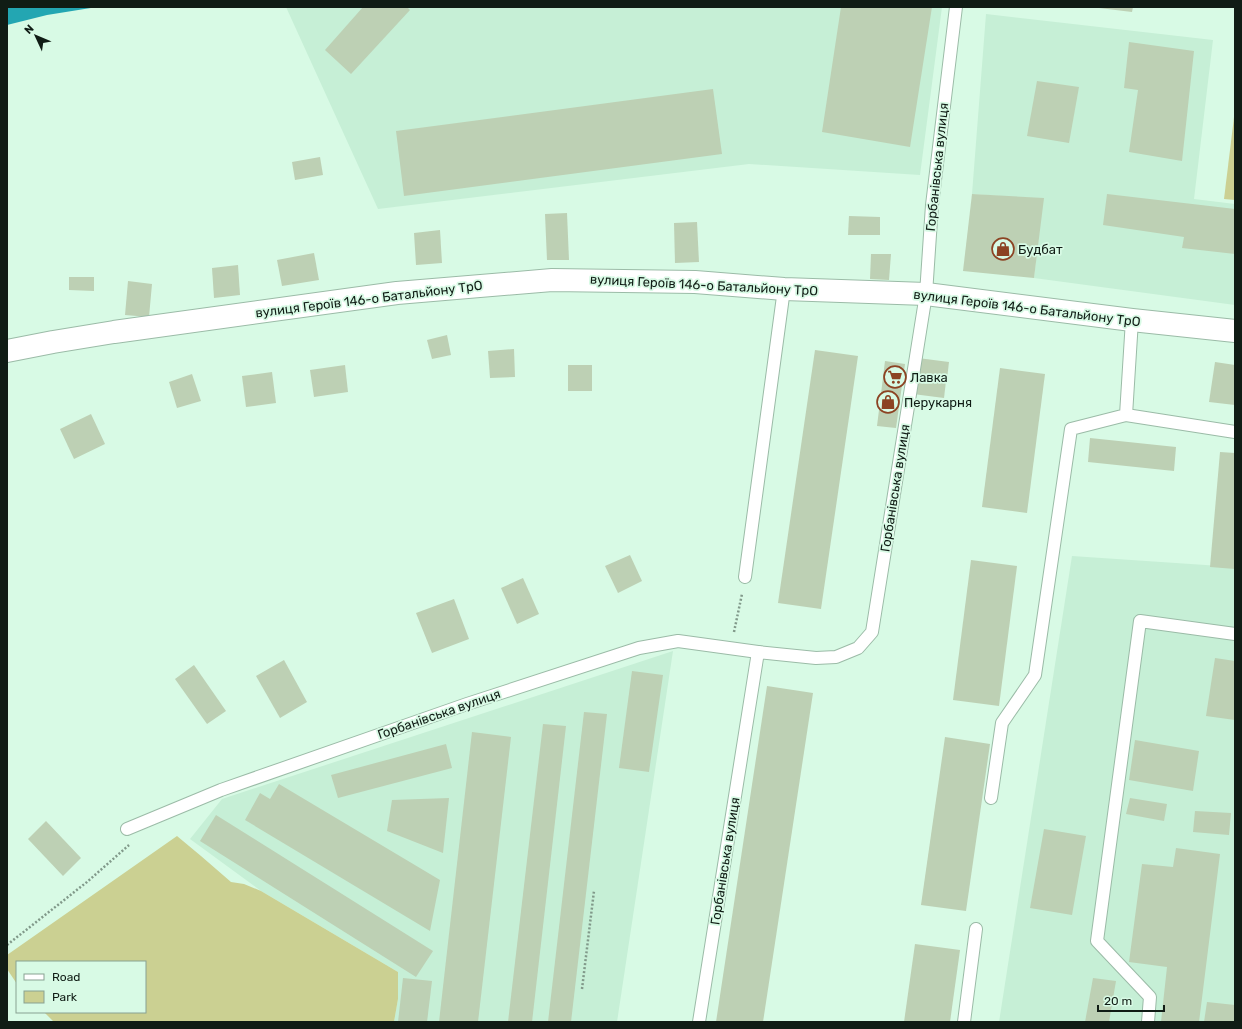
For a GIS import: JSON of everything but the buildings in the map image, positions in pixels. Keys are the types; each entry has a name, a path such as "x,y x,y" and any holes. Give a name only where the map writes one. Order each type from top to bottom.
{"street":[{"name":"вулиця Героїв 146-о Батальйону ТрО","path":"7,351 114,332 389,294 552,280 695,282 784,289 926,294 1132,320 1235,330"}],"lane":[{"name":"Горбанівська вулиця","path":"128,829 244,782 467,704 639,648 678,641 816,658 836,657 858,648 872,632 926,294 932,205 956,7"},
{"path":"745,577 784,289"},
{"path":"1126,415 1132,320"},
{"path":"991,798 1002,723 1035,675 1071,429 1126,415 1235,432"},
{"path":"1148,1022 1150,997 1097,941 1140,621 1235,634"},
{"name":"Горбанівська вулиця","path":"699,1022 758,652"},
{"path":"964,1022 976,929"}],"path":[{"path":"731,648 745,577"},
{"path":"7,946 87,882 134,840"},
{"path":"582,989 594,891"}],"shaded area":[{"path":"286,7 942,7 920,175 749,164 378,209"},
{"path":"986,14 1213,40 1194,199 1235,204 1235,305 1034,278 1043,199 972,194"},
{"path":"1072,556 1235,567 1235,1022 999,1022"},
{"path":"673,651 617,1022 394,1022 398,999 398,972 261,891 190,839 222,799"}],"green space":[{"path":"1235,109 1235,200 1224,199"},
{"path":"177,836 231,882 244,884 261,891 398,972 398,999 394,1022 54,1022 45,1013 146,1013 146,961 16,961 16,982 7,969 7,955"}],"water":[{"path":"7,7 97,7 47,15 7,25"}],"place":[{"name":"Будбат","path":"1003,249"},
{"name":"Лавка","path":"895,377"},
{"name":"Перукарня","path":"888,402"}]}
